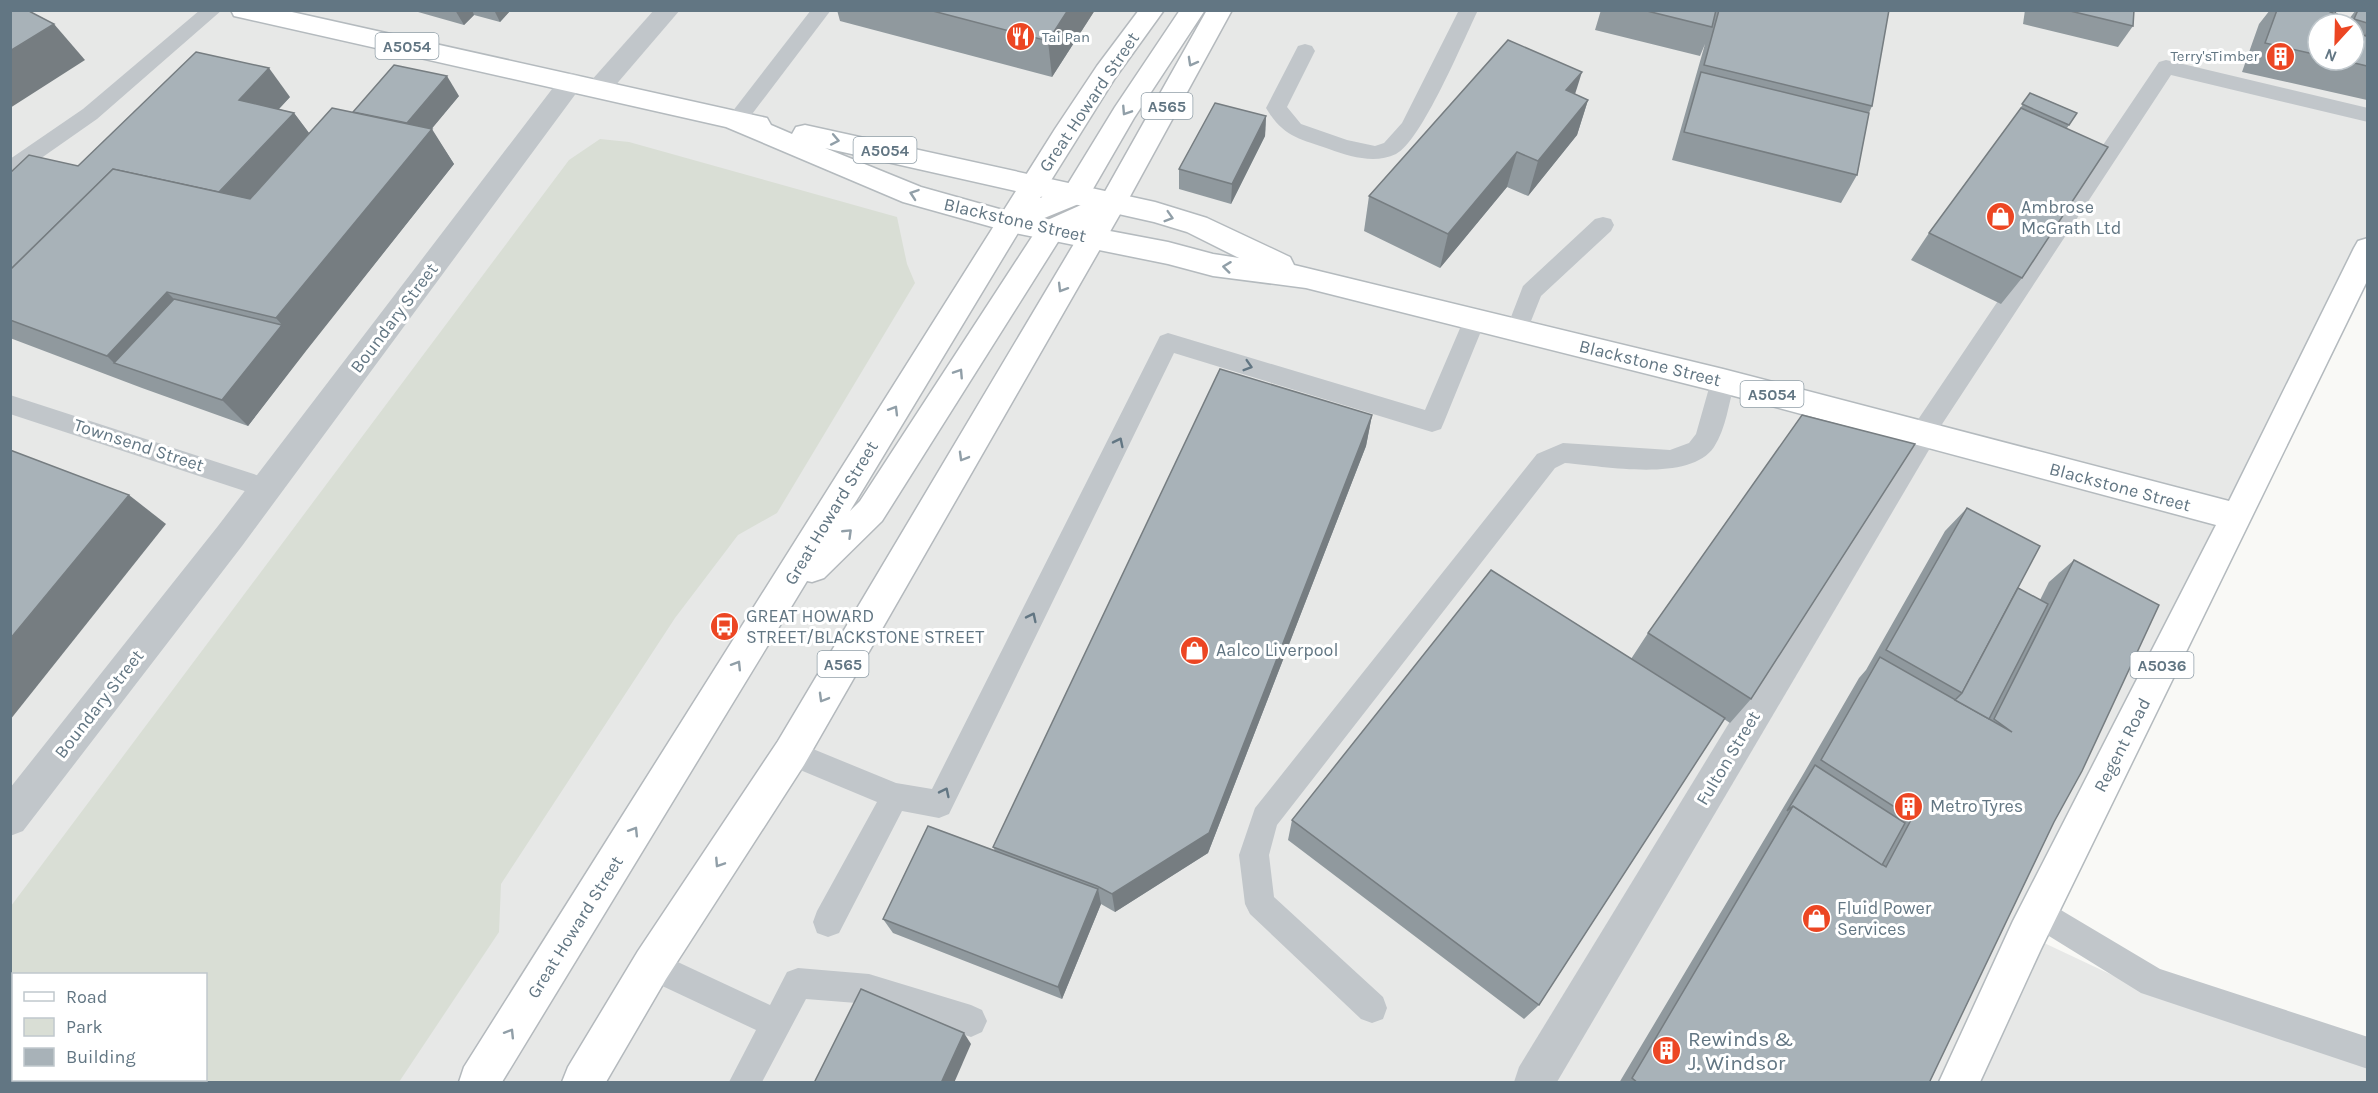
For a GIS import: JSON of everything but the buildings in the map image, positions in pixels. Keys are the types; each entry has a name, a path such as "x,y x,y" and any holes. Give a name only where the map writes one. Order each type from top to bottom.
{"main road":[{"name":"A5054","path":"243,10 571,82"},
{"name":"Great Howard Street","path":"479,1083 1033,185 1106,72 1152,10"},
{"path":"1010,222 1076,194 1124,113 1193,10"},
{"name":"A565","path":"583,1083 652,965 791,753 1092,238 1220,10"},
{"name":"Blackstone Street","path":"571,82 736,121 905,154 1033,185 1113,201 1197,225 1306,277"},
{"name":"Blackstone Street","path":"736,121 913,195 1010,222 1213,265 1306,277 1723,381 2237,517"},
{"path":"776,603 871,511 1051,230 1113,201"},
{"name":"Regent Road","path":"1959,1083 2039,912 2237,517 2367,248"}],"street":[{"path":"599,88 668,10"},
{"name":"Boundary Street","path":"10,818 266,488 571,82"},
{"name":"Fulton Street","path":"1534,1083 1922,434"}],"lane":[{"path":"10,170 90,114 213,10"},
{"path":"736,121 822,10"},
{"path":"1305,51 1276,108 1294,129 1344,147 1375,153 1391,148 1410,127 1469,10"},
{"path":"1922,434 2166,67 2367,115"},
{"path":"1517,330 1531,292 1603,225"},
{"path":"791,753 895,796 939,804 1168,342 1432,422 1474,319"},
{"path":"1372,1008 1260,904 1254,855 1265,818 1546,461 1563,453 1671,460 1698,450 1707,438 1723,381"},
{"name":"Townsend Street","path":"10,404 266,488"},
{"path":"828,922 895,796"},
{"path":"2039,912 2152,982 2367,1053"},
{"path":"652,965 776,1024"},
{"path":"745,1083 798,983 869,990 971,1021"}],"shaded area":[{"path":"10,11 2367,11 2367,248 2027,935 2129,983 2367,1061 2367,1082 11,1082"}],"green space":[{"path":"600,139 629,142 897,217 907,264 915,283 777,513 738,535 675,618 501,884 499,932 399,1082 11,1082 11,906 569,160"}],"place":[{"name":"Tai Pan","path":"1021,37"},
{"name":"Terry'sTimber","path":"2280,56"},
{"name":"Ambrose McGrath Ltd","path":"2000,217"},
{"name":"GREAT HOWARD STREET/BLACKSTONE STREET","path":"725,626"},
{"name":"Aalco Liverpool","path":"1195,650"},
{"name":"Metro Tyres","path":"1909,806"},
{"name":"Fluid Power Services","path":"1816,918"},
{"name":"Rewinds & J. Windsor","path":"1667,1051"}]}
